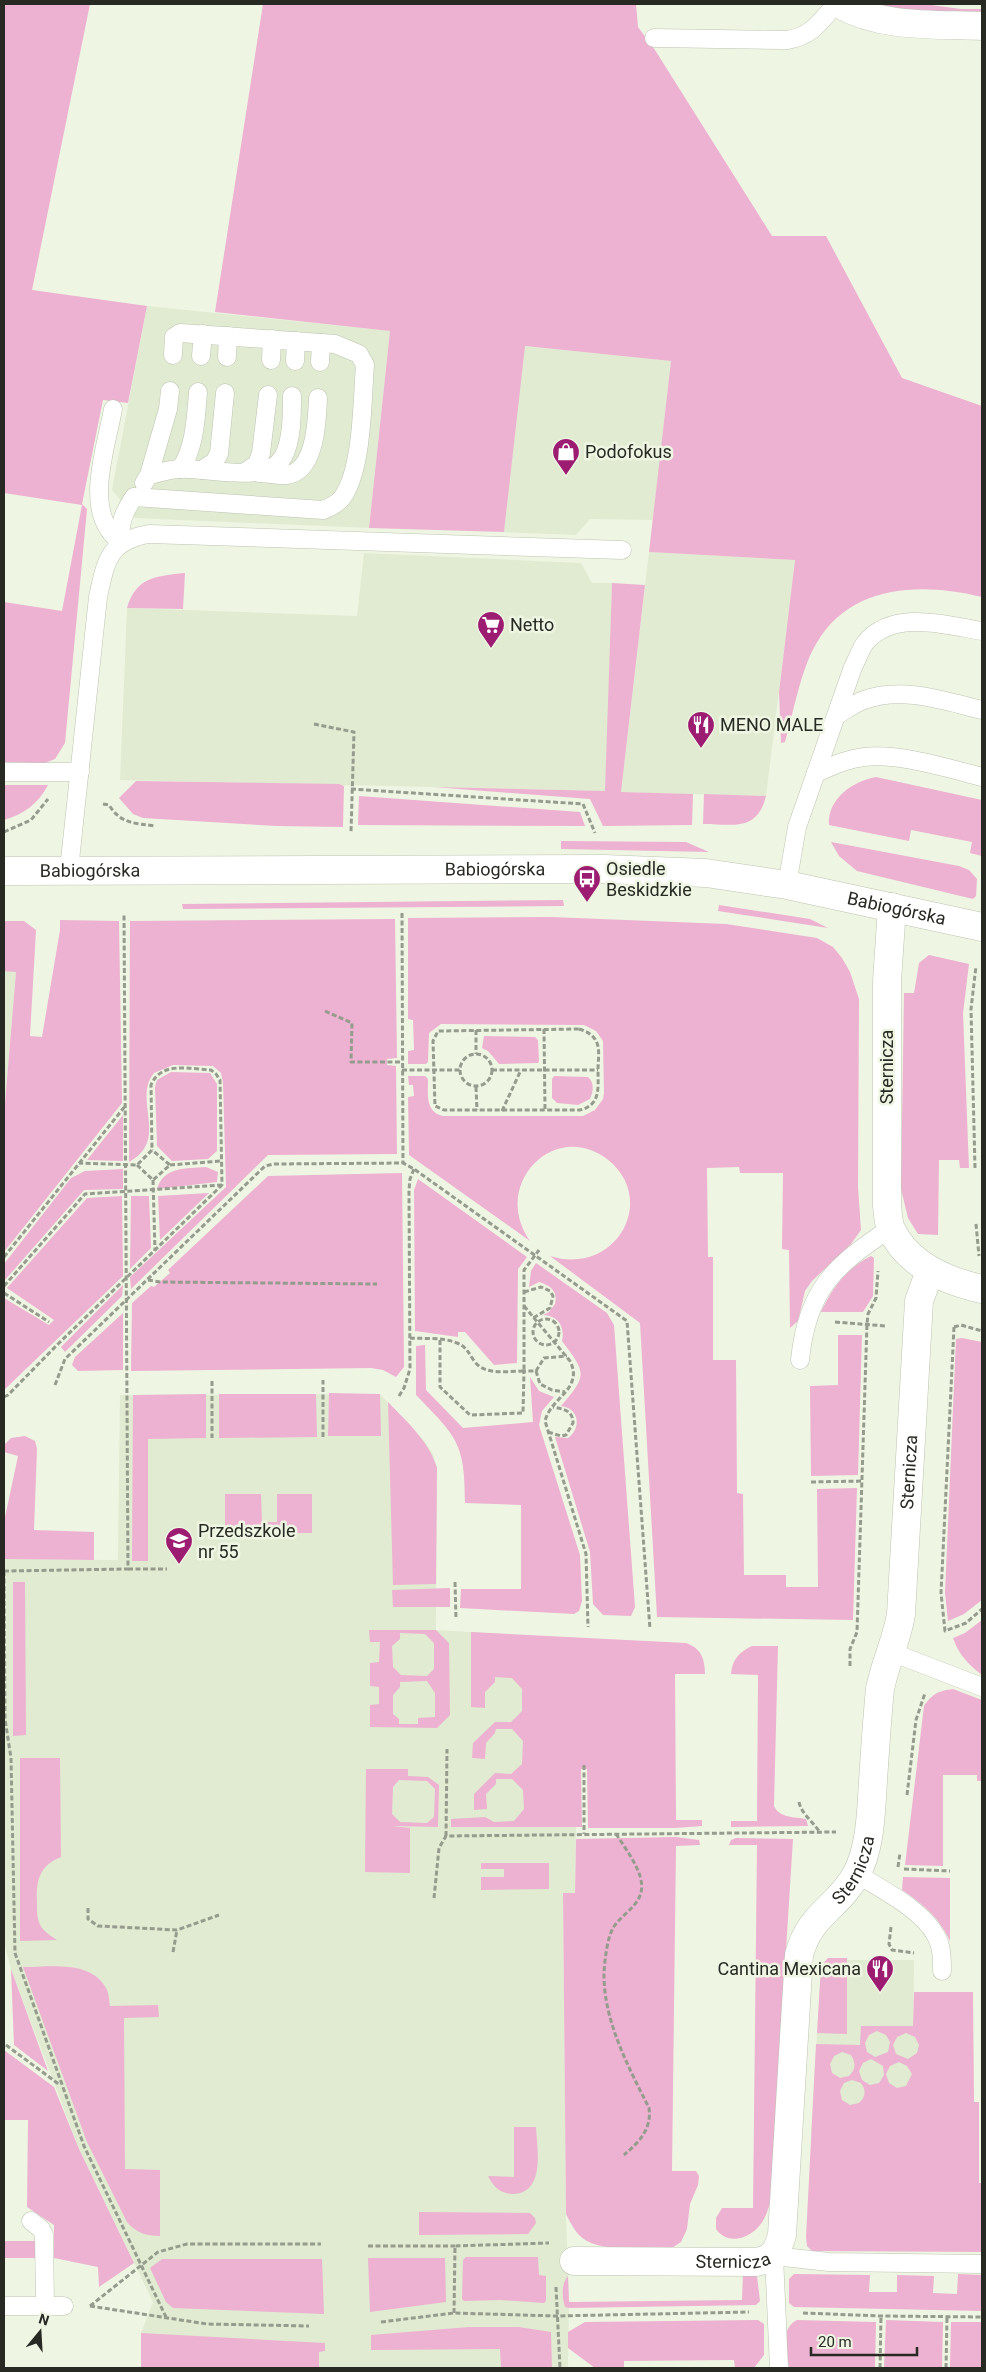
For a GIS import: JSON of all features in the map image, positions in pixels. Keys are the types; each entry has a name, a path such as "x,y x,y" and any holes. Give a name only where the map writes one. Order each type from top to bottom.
{"street":[{"path":"838,4 870,16 899,22 982,26"},
{"name":"Babiogórska","path":"4,871 604,869 706,872 787,884 982,928"},
{"name":"Sternicza","path":"892,907 887,981 887,1206 891,1228 900,1243 930,1271 982,1288"},
{"name":"Sternicza","path":"564,2252 705,2263 756,2262 774,2256 778,2250 782,2235 800,1955 803,1941 813,1923 841,1896 856,1874 870,1826 880,1689 898,1632 901,1614 919,1301 930,1271"}],"lane":[{"path":"654,38 787,40 802,38 814,29 838,4"},
{"path":"134,497 323,510 333,506 342,498 353,472 358,449 365,365 359,354 349,348 335,344 180,333 174,337 173,354"},
{"path":"201,356 203,334"},
{"path":"227,357 228,336"},
{"path":"271,360 272,340"},
{"path":"295,361 296,341"},
{"path":"320,362 321,343"},
{"path":"121,543 120,525 124,511 149,475 168,409 170,391"},
{"path":"180,468 186,460 190,449 198,392"},
{"path":"202,470 214,462 219,454 225,393"},
{"path":"252,472 261,453 268,395"},
{"path":"252,472 282,460 286,450 292,396"},
{"path":"149,475 180,468 287,475 302,467 309,456 314,441 318,398"},
{"path":"113,409 98,489 100,509 107,528 121,543"},
{"path":"69,870 98,597 105,568 112,550 133,536 149,534 622,550"},
{"path":"787,884 797,827 853,667 864,644 877,632 898,624 927,622 982,631"},
{"path":"837,715 863,700 890,693 918,695 982,710"},
{"path":"816,773 841,762 864,757 887,757 982,777"},
{"path":"4,772 80,772"},
{"path":"800,1360 808,1316 821,1288 838,1267 891,1228"},
{"path":"891,1652 982,1687"},
{"path":"856,1874 895,1898 924,1921 937,1936 942,1970"},
{"path":"31,2221 41,2229 44,2235 45,2306"},
{"path":"779,2368 774,2256 829,2262 982,2264"},
{"path":"4,2306 64,2306"}],"path":[{"path":"314,724 354,732 351,832"},
{"path":"352,789 583,804 595,832"},
{"path":"124,913 128,1569"},
{"path":"402,913 403,1163"},
{"path":"975,1168 970,1009 976,966"},
{"path":"325,1011 352,1022 351,1062 402,1062"},
{"path":"544,1029 545,1110"},
{"path":"579,1029 590,1034 598,1048 599,1091 596,1100 590,1107 580,1110 444,1110 435,1106 433,1041 435,1033 443,1030 476,1030 579,1029"},
{"path":"476,1030 476,1054"},
{"path":"481,1054 489,1060 492,1070 486,1084 476,1087 466,1083 460,1070 465,1058 481,1054"},
{"path":"4,1397 8,1396 222,1185 220,1080 216,1074 211,1070 170,1068 160,1072 154,1078 151,1085 152,1150 137,1165"},
{"path":"402,1070 460,1070"},
{"path":"492,1070 598,1070"},
{"path":"502,1110 521,1070"},
{"path":"476,1087 477,1110"},
{"path":"4,1257 126,1104"},
{"path":"152,1150 170,1165"},
{"path":"153,1180 170,1165 221,1161"},
{"path":"79,1163 137,1165 153,1180 155,1251"},
{"path":"55,1384 65,1359 265,1166 274,1164 403,1163 626,1321 650,1629"},
{"path":"399,1396 406,1383 410,1369 409,1190 410,1179 414,1169"},
{"path":"4,1286 85,1194 222,1185"},
{"path":"440,1340 440,1386 470,1415 523,1413 524,1270 539,1250"},
{"path":"147,1280 160,1282 377,1284"},
{"path":"524,1292 541,1287 550,1291 553,1296 550,1308 534,1318"},
{"path":"4,1293 49,1322"},
{"path":"524,1306 567,1356 574,1370 574,1377 545,1421 586,1554 588,1627"},
{"path":"850,1668 850,1649 857,1632 867,1324 868,1314 872,1306"},
{"path":"550,1319 559,1326 559,1336 554,1342 544,1346 534,1340 532,1330 538,1322 550,1319"},
{"path":"830,1322 885,1326"},
{"path":"954,1327 941,1593 945,1631 966,1623 982,1610"},
{"path":"410,1338 447,1340 465,1348 481,1368 491,1371 536,1370"},
{"path":"565,1392 552,1390 540,1384 536,1370 544,1358 567,1356"},
{"path":"323,1380 323,1437"},
{"path":"212,1382 212,1438"},
{"path":"547,1432 561,1436 566,1435 573,1423 571,1414 567,1410 553,1407"},
{"path":"811,1482 863,1481"},
{"path":"166,2317 84,2146 15,1953 11,1758 4,1719 4,1571 167,1569"},
{"path":"455,1582 456,1619"},
{"path":"906,1800 916,1720 934,1669"},
{"path":"434,1898 440,1848 446,1836 447,1749"},
{"path":"584,1765 584,1834"},
{"path":"799,1802 800,1810 810,1817 819,1832"},
{"path":"446,1836 840,1832"},
{"path":"616,1833 639,1872 641,1885 638,1900 614,1926 611,1933 604,1971 606,2003 615,2032 649,2108 650,2116 644,2134 636,2145 624,2155"},
{"path":"900,1849 898,1869 950,1871"},
{"path":"895,1898 889,1944 892,1950 922,1954"},
{"path":"88,1908 88,1919 98,1926 177,1930 219,1916"},
{"path":"173,1952 177,1930"},
{"path":"6,2045 61,2085"},
{"path":"90,2306 158,2252 187,2244 321,2244"},
{"path":"368,2246 455,2246 564,2252"},
{"path":"454,2313 455,2246"},
{"path":"556,2286 560,2368"},
{"path":"64,2306 90,2306 207,2324 309,2326"},
{"path":"381,2322 454,2313 556,2316 775,2312 982,2317"},
{"path":"880,2368 881,2316"},
{"path":"946,2368 947,2317"}],"shaded area":[{"path":"4,4 90,4 32,290 147,306 128,403 103,400 82,504 87,509 65,743 55,759 45,763 4,762 4,602 62,611 82,505 4,493"},
{"path":"263,4 636,4 638,27 655,50 772,236 826,236 902,378 982,406 982,597 959,592 912,589 889,592 868,599 848,609 830,624 811,654 802,679 785,742 781,743 779,692 795,560 649,552 671,361 525,346 504,532 369,528 390,331 215,312"},
{"path":"881,4 924,4 961,9 982,9 982,19 890,8"},
{"path":"147,306 390,331 369,528 135,518 112,490"},
{"path":"524,346 671,361 653,520 590,519 576,535 504,532"},
{"path":"649,552 795,560 766,796 621,792"},
{"path":"364,553 581,563 592,583 612,583 606,791 120,780 127,608 357,616"},
{"path":"185,573 183,609 127,608 136,590 148,580 165,575"},
{"path":"612,583 645,585 621,792 693,794 692,825 603,826 590,799 433,787 605,791"},
{"path":"876,777 982,800 982,856 970,853 972,842 911,830 909,841 829,825 832,807 837,799 850,787"},
{"path":"136,781 339,784 344,786 343,827 276,826 143,818 133,814 119,798"},
{"path":"4,785 48,785 40,798 30,807 18,815 4,820"},
{"path":"704,794 766,796 757,816 750,821 742,824 724,825 703,824"},
{"path":"359,796 580,812 585,826 358,825"},
{"path":"561,841 686,842 709,852 561,849"},
{"path":"831,842 959,866 969,870 977,879 976,896 973,899 857,871 839,856"},
{"path":"563,900 564,906 183,909 182,904"},
{"path":"719,905 810,919 828,928 718,911"},
{"path":"551,917 726,924 817,938 833,947 850,972 859,999 858,1187 861,1230 851,1244 812,1281 805,1291 798,1321 790,1328 789,1250 782,1249 783,1173 740,1173 739,1167 707,1168 708,1257 713,1257 713,1360 736,1360 737,1493 743,1494 744,1575 786,1575 786,1587 818,1587 817,1489 857,1488 853,1620 657,1617 640,1323 550,1256 574,1260 594,1255 611,1245 623,1230 629,1213 629,1194 622,1176 607,1159 587,1149 567,1147 549,1152 534,1164 523,1179 518,1199 520,1219 530,1241 409,1155 408,1097 414,1096 413,1085 409,1085 408,1076 425,1076 428,1079 430,1106 433,1111 443,1116 583,1116 595,1110 603,1099 603,1041 596,1031 584,1025 441,1024 429,1033 428,1062 426,1064 408,1064 408,1051 414,1050 413,1020 408,1019 408,918"},
{"path":"395,919 397,1058 387,1059 387,1065 396,1066 397,1154 268,1155 131,1289 130,1277 226,1187 223,1083 221,1073 213,1066 173,1065 154,1073 148,1084 149,1131 147,1143 141,1153 129,1162 130,921"},
{"path":"60,920 119,921 122,1103 4,1252 4,1115 16,972 4,971 4,921 24,921 36,930 30,1036 42,1037 60,930"},
{"path":"929,955 969,964 963,1013 969,1168 960,1168 959,1160 939,1160 938,1235 918,1234 908,1218 901,1189 904,993 914,993 919,963"},
{"path":"4,971 16,971 4,1115"},
{"path":"484,1036 535,1037 538,1040 539,1061 538,1063 499,1064 488,1051 482,1048"},
{"path":"171,1072 210,1073 217,1084 217,1151 208,1159 172,1161 157,1146 155,1087 157,1080"},
{"path":"554,1076 588,1077 593,1091 590,1099 578,1105 557,1103 552,1098 552,1079"},
{"path":"123,1115 123,1161 87,1160"},
{"path":"206,1167 218,1172 217,1182 157,1189 160,1182 170,1172"},
{"path":"123,1169 123,1189 84,1190 4,1281 4,1264 71,1178 85,1171"},
{"path":"402,1173 404,1367 396,1377 383,1370 371,1368 131,1371 132,1303 151,1286 154,1287 170,1273 168,1270 268,1176"},
{"path":"418,1179 527,1257 518,1269 517,1363 494,1365 465,1332 458,1332 458,1337 415,1331 414,1190"},
{"path":"209,1193 160,1240 158,1196"},
{"path":"122,1196 123,1276 4,1390 4,1298 49,1325 54,1320 7,1288 87,1198"},
{"path":"131,1196 149,1196 151,1248 130,1269"},
{"path":"871,1256 874,1258 873,1296 863,1312 821,1312 841,1280 855,1266"},
{"path":"536,1263 607,1313 614,1325 635,1607 631,1616 603,1615 593,1604 590,1552 555,1437 568,1438 575,1429 577,1424 575,1415 572,1411 561,1406 576,1387 581,1374 576,1360 562,1341 561,1326 553,1317 543,1315 549,1312 555,1304 556,1299 553,1290 539,1282 529,1287 531,1271"},
{"path":"123,1285 122,1296 65,1352 61,1347"},
{"path":"123,1313 123,1370 78,1371 72,1365 75,1357"},
{"path":"838,1335 862,1335 858,1475 811,1476 810,1386 838,1385"},
{"path":"962,1338 982,1342 982,1600 964,1614 948,1621 945,1593 956,1339"},
{"path":"425,1345 426,1390 463,1428 533,1422 530,1377 539,1391 554,1397 542,1411 539,1425 580,1555 582,1601 579,1611 574,1614 460,1608 461,1589 521,1589 521,1505 465,1503 463,1467 456,1442 441,1421 416,1395 416,1346"},
{"path":"329,1393 380,1394 381,1436 328,1436"},
{"path":"206,1394 206,1438 148,1439 148,1561 132,1561 133,1395"},
{"path":"219,1394 316,1394 317,1437 219,1438"},
{"path":"380,1394 425,1442 433,1454 437,1468 436,1630 534,1636 534,1827 576,1827 575,1893 563,1893 566,2214 569,2302 568,2368 141,2368 141,2333 153,2302 79,2149 11,1969 4,1942 4,1559 118,1560 120,1395"},
{"path":"388,1402 429,1449 437,1468 436,1584 393,1585"},
{"path":"25,1436 35,1441 37,1449 34,1530 94,1532 94,1560 4,1559 4,1522 18,1456 4,1452 4,1445 11,1438"},
{"path":"225,1494 261,1494 262,1522 277,1522 277,1494 312,1494 312,1533 225,1533"},
{"path":"13,1582 25,1582 26,1735 13,1736"},
{"path":"450,1588 450,1607 393,1607 392,1590"},
{"path":"982,1620 982,1675 964,1659 953,1638 965,1633"},
{"path":"369,1630 436,1630 449,1643 450,1715 437,1728 370,1727 370,1705 379,1704 379,1687 370,1686 370,1663 379,1662 380,1642 370,1642","holes":["400,1633 425,1634 434,1643 434,1669 427,1676 401,1675 393,1667 392,1646 400,1639","427,1681 435,1693 435,1717 418,1718 418,1724 399,1724 399,1719 393,1714 393,1695 400,1687 400,1682"]},
{"path":"471,1632 686,1643 699,1651 703,1659 705,1674 675,1674 676,1820 702,1820 702,1826 675,1828 588,1828 587,1769 581,1769 582,1827 451,1827 451,1819 485,1817 494,1822 514,1821 524,1809 523,1790 512,1779 496,1779 496,1784 486,1794 487,1809 474,1810 474,1794 495,1773 511,1774 522,1764 523,1741 512,1729 496,1729 495,1733 486,1743 485,1759 472,1758 473,1743 495,1722 511,1722 522,1711 522,1689 512,1678 495,1677 495,1682 485,1692 485,1708 471,1707"},
{"path":"752,1646 778,1646 774,1806 783,1815 806,1819 808,1826 731,1827 731,1821 757,1821 758,1675 731,1674 737,1657"},
{"path":"953,1689 982,1700 982,1781 977,1781 977,1775 943,1775 943,1866 905,1865 924,1706 936,1694"},
{"path":"20,1758 60,1758 61,1857 47,1865 43,1870 37,1889 40,1925 57,1940 20,1941"},
{"path":"366,1769 408,1769 408,1776 428,1777 439,1785 438,1827 392,1826 410,1828 410,1873 365,1872","holes":["399,1780 427,1781 435,1789 434,1817 427,1823 400,1822 392,1814 393,1787"]},
{"path":"676,1837 699,1840 700,1845 676,1846 672,2171 696,2171 699,2176 698,2185 690,2204 687,2229 681,2242 672,2248 628,2249 606,2247 583,2239 566,2214 563,1893 575,1893 576,1839"},
{"path":"736,1838 793,1839 770,2203 763,2220 756,2230 751,2234 733,2239 721,2234 716,2229 716,2218 722,2208 753,2208 757,1845 729,1845 731,1840"},
{"path":"481,1863 549,1863 549,1889 481,1890 481,1877 504,1877 504,1869 481,1869"},
{"path":"903,1877 950,1878 950,1941 936,1918 917,1900 902,1890"},
{"path":"828,1958 847,1958 848,1960 914,1960 913,2026 930,2027 931,2137 811,2133 821,1966"},
{"path":"828,1958 847,1958 847,2034 817,2033 821,1966"},
{"path":"23,1967 69,1967 90,1973 99,1979 106,1988 110,2006 158,2005 159,2017 124,2018 125,2169 160,2170 160,2236 142,2233 134,2229 127,2222 87,2142"},
{"path":"11,1969 48,2071 14,2045"},
{"path":"914,1992 973,1992 974,2102 979,2102 979,2183 982,2183 982,2252 812,2251 807,2246 806,2237 816,2044 860,2045 861,2026 913,2026","holes":["877,2031 886,2035 890,2042 888,2052 875,2057 867,2052 865,2043 869,2035","906,2033 915,2037 919,2045 917,2053 908,2059 896,2054 893,2045 897,2037","842,2052 851,2055 854,2061 853,2071 849,2076 840,2078 832,2073 830,2064 834,2056","871,2059 883,2066 884,2075 879,2083 870,2085 862,2080 859,2071 863,2063","899,2062 907,2066 912,2074 906,2086 897,2088 889,2083 886,2074 890,2066","852,2080 861,2083 864,2088 863,2098 859,2103 850,2105 842,2100 840,2091 844,2083"]},
{"path":"4,2050 54,2087 79,2149 134,2263 99,2287 98,2267 54,2258 54,2225 27,2207 28,2120 4,2120"},
{"path":"514,2127 536,2127 538,2157 535,2178 530,2186 523,2192 512,2194 497,2189 488,2176 514,2177"},
{"path":"419,2212 530,2213 535,2218 536,2223 528,2234 419,2235"},
{"path":"4,2241 37,2241 38,2258 4,2258"},
{"path":"466,2257 538,2257 539,2275 546,2276 546,2301 544,2303 500,2300 464,2301 462,2299 463,2260"},
{"path":"368,2258 445,2258 446,2302 370,2312"},
{"path":"162,2259 322,2259 324,2314 173,2308 166,2302 150,2268"},
{"path":"743,2274 757,2276 760,2301 756,2305 569,2308 565,2307 563,2299 563,2287 568,2276 569,2302 742,2300"},
{"path":"794,2274 870,2275 869,2292 897,2292 897,2275 934,2276 933,2293 957,2294 958,2274 982,2275 982,2311 794,2307 789,2303 789,2279"},
{"path":"758,2320 764,2324 764,2355 754,2368 735,2368 734,2360 624,2361 624,2368 595,2368 568,2348 568,2332 585,2322"},
{"path":"797,2320 876,2322 875,2368 789,2368 786,2335 791,2324"},
{"path":"886,2320 943,2322 942,2368 884,2368"},
{"path":"951,2322 982,2322 982,2368 950,2368"},
{"path":"469,2327 519,2327 551,2332 552,2368 501,2368 500,2349 371,2350 371,2335"},
{"path":"141,2333 325,2343 325,2351 319,2352 319,2368 141,2368"}],"place":[{"name":"Podofokus","path":"566,476"},
{"name":"Netto","path":"491,649"},
{"name":"MENO MALE","path":"701,749"},
{"name":"Osiedle Beskidzkie","path":"587,903"},
{"name":"Przedszkole nr 55","path":"179,1565"},
{"name":"Cantina Mexicana","path":"880,1993"}]}
